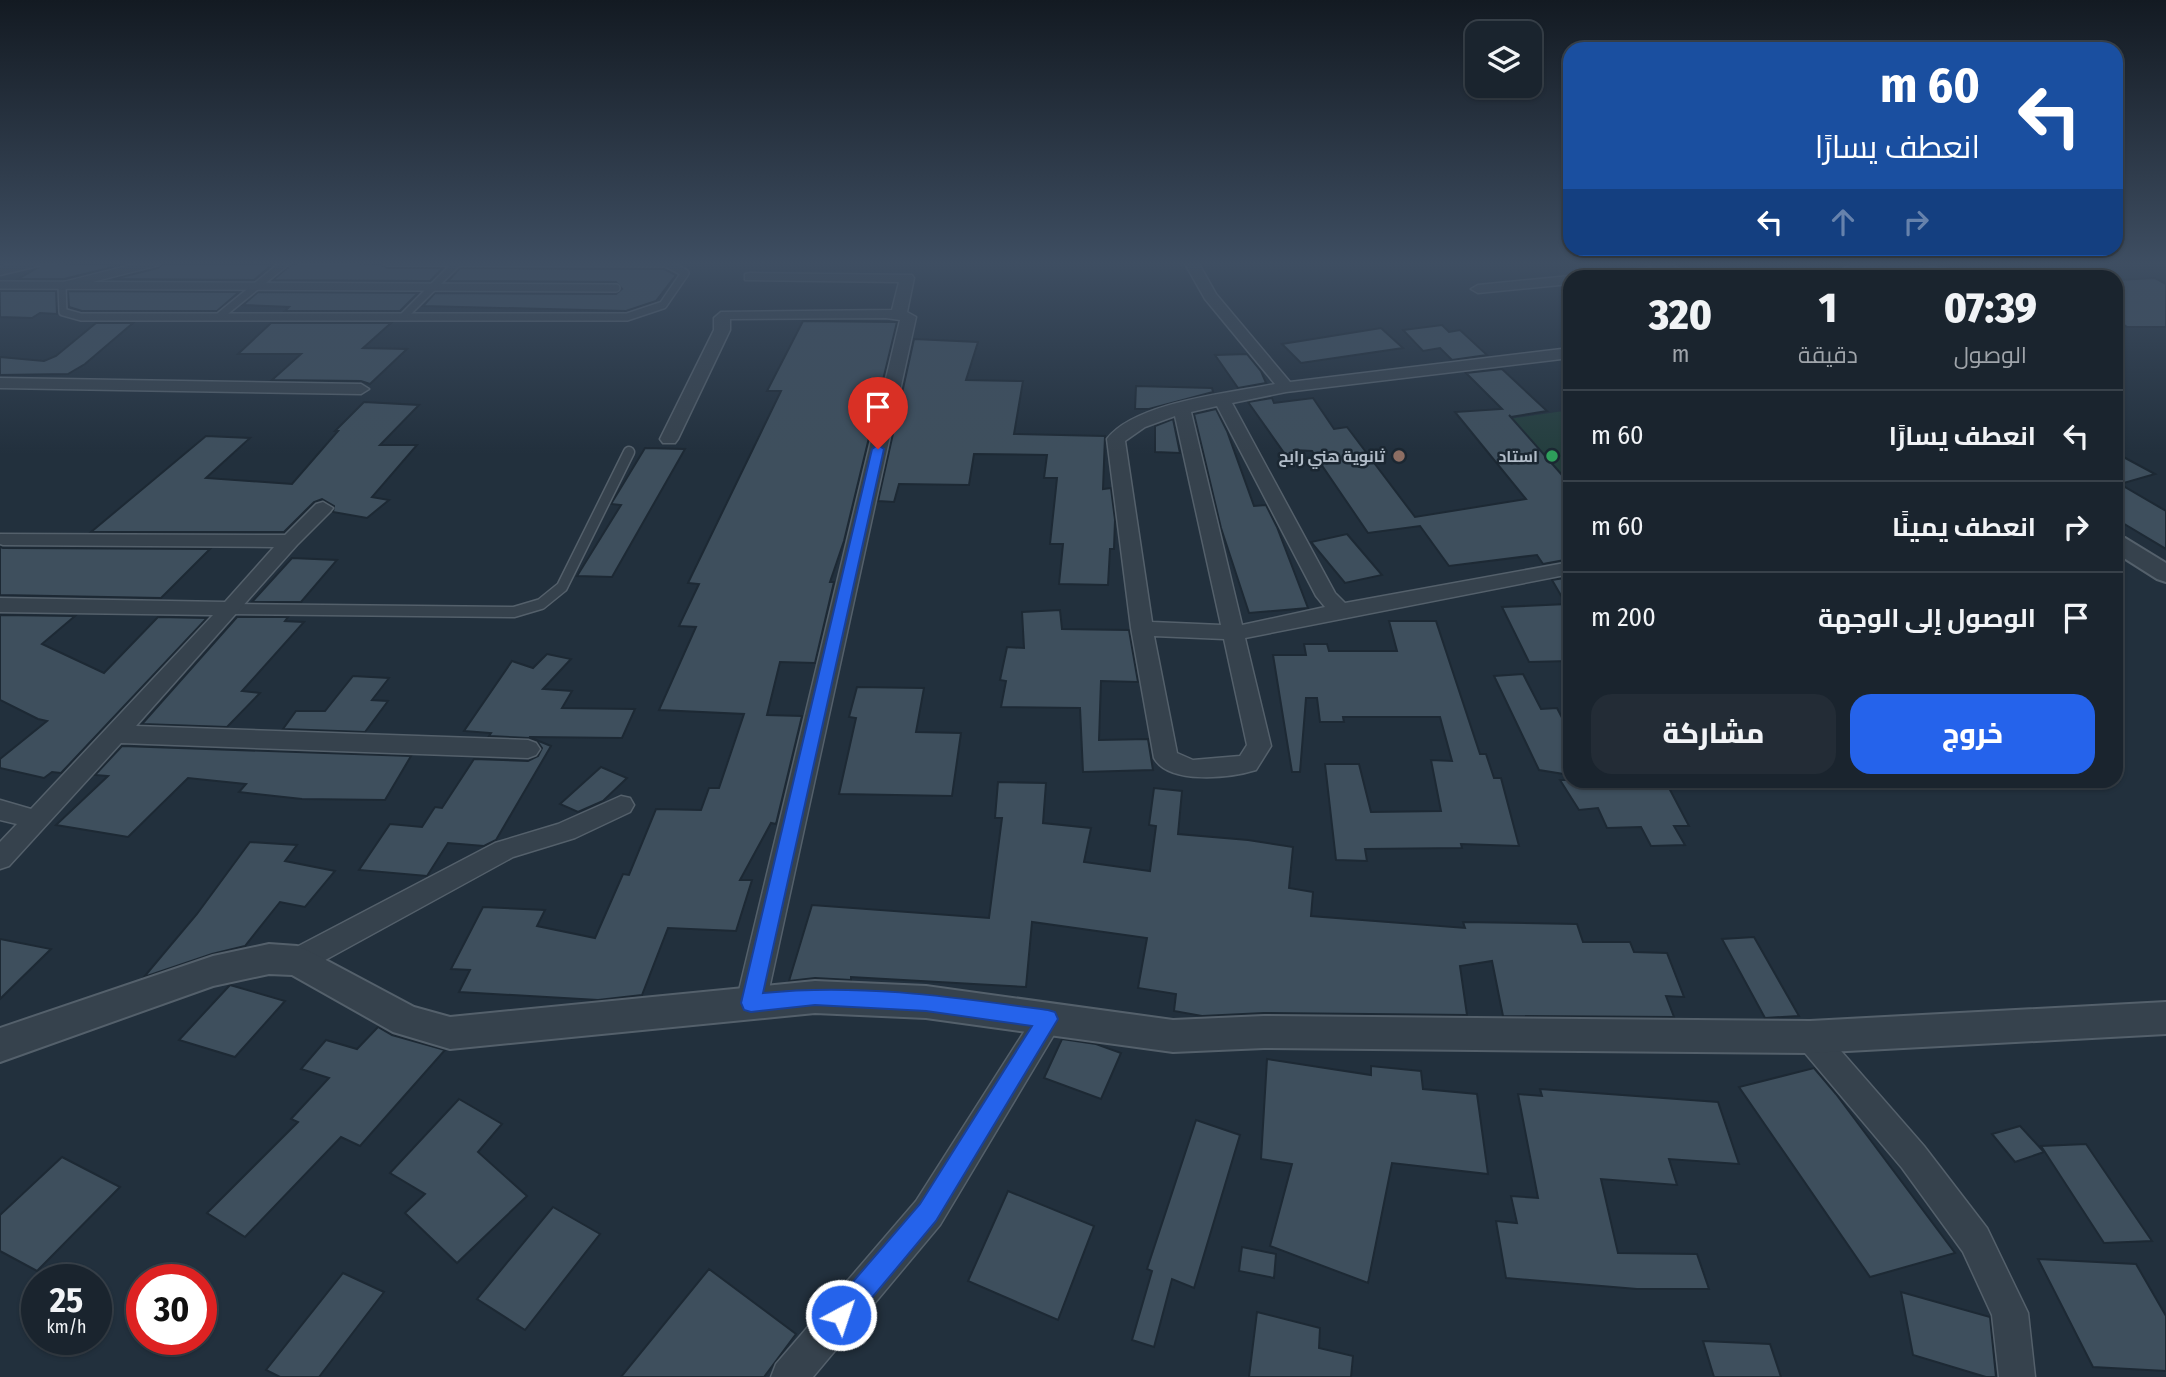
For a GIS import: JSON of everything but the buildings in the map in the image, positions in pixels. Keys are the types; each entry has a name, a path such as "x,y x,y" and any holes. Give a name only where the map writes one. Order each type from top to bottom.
{"street":[{"path":"669,439 722,326"},
{"path":"751,1003 906,326"},
{"path":"1235,326 1286,387"},
{"path":"1182,410 1259,746 1247,764 1191,769 1166,758 1142,628 1116,439 1129,427 1182,410 1286,387 1563,354"},
{"path":"0,383 362,389"},
{"path":"1222,400 1326,596 1340,611"},
{"path":"0,859 231,609 290,541 323,509"},
{"path":"3,539 290,541"},
{"path":"2123,547 2166,574"},
{"path":"1142,628 1235,633 1563,569"},
{"path":"0,605 231,609"},
{"path":"114,734 528,750"},
{"path":"297,961 504,850 566,831 621,805"},
{"path":"0,810 36,820"},
{"path":"0,1045 213,971 269,959 297,961 406,1021 450,1034 815,997 926,1002 1174,1036 1264,1032 1810,1037 2166,1018"},
{"path":"789,1377 928,1213 1048,1019"},
{"path":"1810,1037 1913,1157 1976,1240 2010,1313 2017,1377"}],"lane":[{"path":"231,609 514,612 541,604 562,587 629,452"}],"green space":[{"name":"استاد","path":"1563,411 1563,485 1501,420"}],"place":[{"name":"ثانوية هني رابح","path":"1399,456"},
{"name":"استاد","path":"1552,456"}],"route":[{"path":"841,1315 928,1213 1048,1019 926,1002 815,997 751,1003 878,449"}]}
